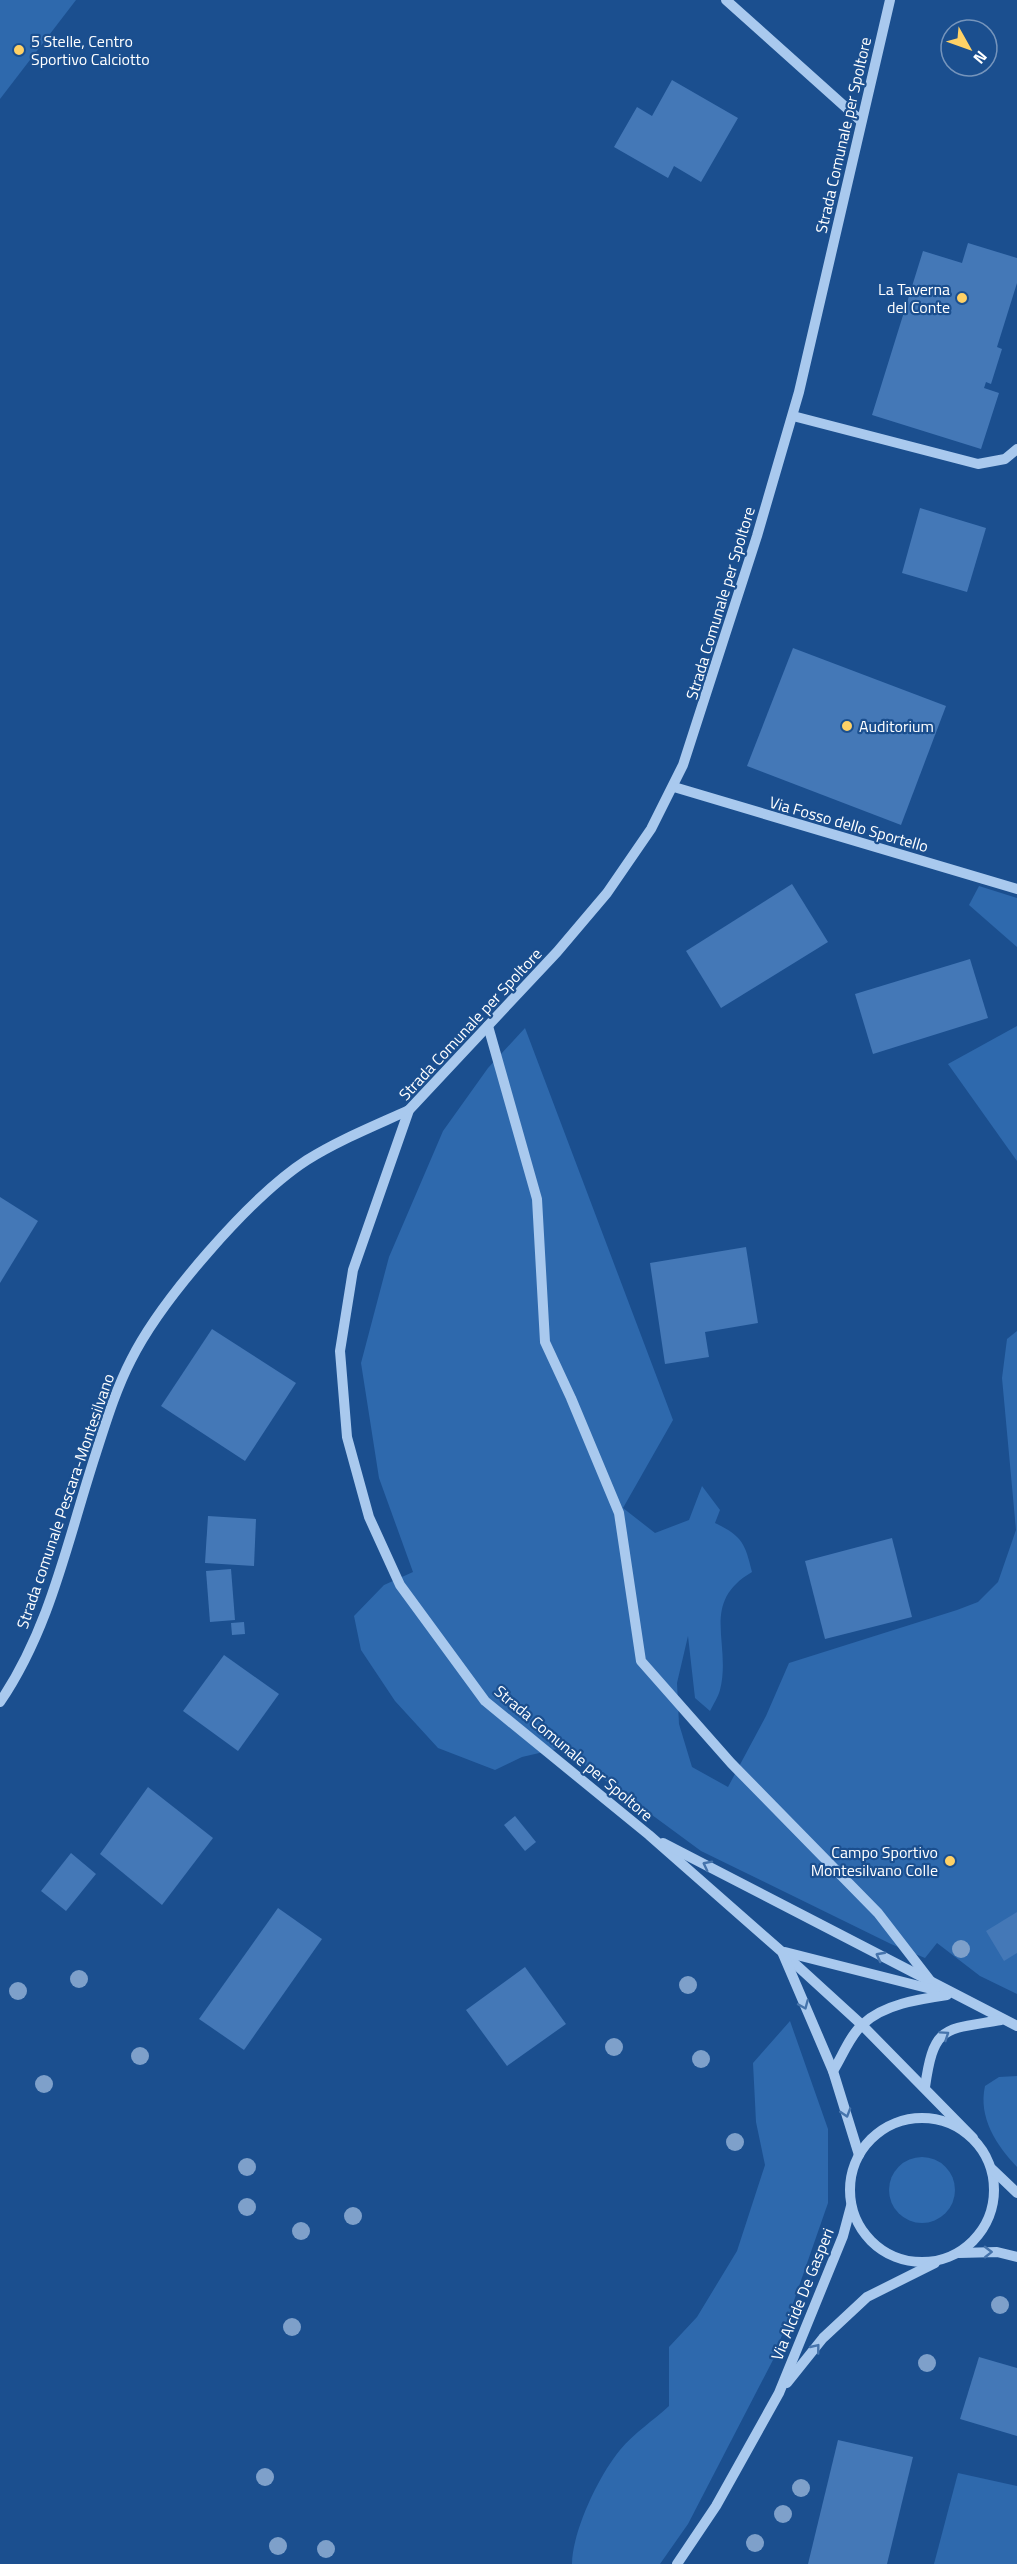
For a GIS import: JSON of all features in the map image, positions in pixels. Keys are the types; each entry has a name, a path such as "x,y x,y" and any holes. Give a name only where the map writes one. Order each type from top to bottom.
{"street":[{"path":"726,0 861,121"},
{"name":"Strada Comunale per Spoltore","path":"890,0 817,323 792,416 700,717 674,787 642,844 607,893 409,1110 353,1270 340,1352 347,1437 369,1517 400,1585 485,1701 649,1835 782,1951 862,2025 973,2138"},
{"path":"792,416 978,464 1005,459 1017,449"},
{"name":"Via Fosso dello Sportello","path":"674,787 1017,888"},
{"path":"488,1026 537,1199 544,1342 571,1398 619,1514 641,1661 731,1763 878,1913 932,1983"},
{"name":"Strada comunale Pescara-Montesilvano","path":"0,1702 16,1677 38,1631 66,1557 114,1398 130,1361 149,1329 218,1243 291,1172 327,1149 409,1110"},
{"path":"649,1835 1017,2026"},
{"path":"782,1951 953,1994"},
{"name":"Strada Comunale per Spoltore","path":"782,1951 833,2072 859,2155"},
{"path":"833,2072 862,2025 888,2009 918,2000 953,1994"},
{"path":"925,2087 930,2054 937,2039 955,2028 1002,2020"},
{"path":"992,2169 995,2193 990,2217 978,2237 959,2253 938,2261 915,2263 893,2257 873,2245 860,2227 851,2206 849,2189 859,2155 882,2131 891,2125 912,2118 934,2118 956,2125 973,2138 992,2169 1017,2193"},
{"name":"Via Alcide De Gasperi","path":"677,2564 716,2506 779,2393 843,2236 851,2206"},
{"path":"959,2253 997,2252 1017,2257"},
{"name":"Via Alcide De Gasperi","path":"779,2393 823,2338 867,2297 938,2261"}],"shaded area":[{"name":"5 Stelle, Centro Sportivo Calciotto","path":"0,0 76,0 0,99"},
{"path":"979,886 1017,898 1017,947 969,905"},
{"path":"1017,1026 1017,1161 948,1064"},
{"path":"525,1028 673,1420 623,1508 655,1533 689,1520 702,1486 720,1510 715,1523 731,1532 741,1542 752,1572 736,1584 726,1597 721,1625 723,1673 720,1690 710,1711 695,1698 688,1636 677,1683 679,1724 692,1767 728,1787 766,1716 789,1663 978,1602 998,1582 1016,1530 1002,1378 1007,1339 1017,1331 1017,1994 980,1976 937,1943 925,1958 891,1944 701,1851 561,1748 522,1757 495,1770 438,1748 395,1701 361,1650 354,1616 384,1585 413,1572 379,1478 361,1363 389,1257 443,1131 488,1068"},
{"path":"790,2021 828,2129 828,2203 774,2358 688,2524 660,2564 572,2564 573,2551 582,2520 604,2474 626,2444 669,2406 669,2347 697,2317 737,2251 765,2165 756,2122 753,2063"},
{"path":"1017,2076 1017,2167 990,2130 984,2109 984,2097 985,2086 999,2077"},
{"path":"922,2157 935,2159 945,2167 953,2177 955,2190 953,2203 945,2213 935,2221 922,2223 909,2221 899,2213 891,2203 889,2190 891,2177 899,2167 909,2159"},
{"path":"958,2473 1017,2486 1017,2564 934,2564"}],"building":[{"path":"672,80 738,118 701,182 674,166 668,178 614,147 637,107 652,116"},
{"path":"968,243 1017,258 1017,283 997,347 1002,349 991,384 986,382 984,388 999,393 981,449 872,415 923,251 962,263"},
{"path":"920,508 986,528 967,592 902,573"},
{"path":"793,648 946,706 901,825 747,766"},
{"path":"792,884 828,942 721,1008 686,951"},
{"path":"970,959 988,1018 873,1054 855,994"},
{"path":"0,1197 38,1221 0,1283"},
{"path":"746,1247 758,1323 705,1332 709,1357 665,1364 650,1263"},
{"path":"212,1329 296,1383 245,1461 161,1406"},
{"path":"208,1516 256,1519 254,1566 205,1563"},
{"path":"892,1538 912,1617 825,1639 805,1561"},
{"path":"231,1569 235,1620 210,1622 206,1571"},
{"path":"244,1622 245,1634 232,1635 231,1623"},
{"path":"224,1655 279,1694 238,1751 183,1711"},
{"path":"148,1787 213,1838 162,1905 100,1854"},
{"path":"515,1816 536,1842 525,1851 504,1825"},
{"path":"71,1853 96,1874 66,1911 41,1891"},
{"path":"278,1908 322,1939 244,2050 199,2019"},
{"path":"1017,1912 1017,1953 1004,1961 986,1931"},
{"path":"525,1967 566,2024 507,2066 466,2010"},
{"path":"979,2357 1017,2368 1017,2436 960,2419"},
{"path":"838,2440 913,2457 887,2564 808,2564"}],"place":[{"name":"5 Stelle, Centro Sportivo Calciotto","path":"19,50"},
{"name":"La Taverna del Conte","path":"962,298"},
{"name":"Auditorium","path":"847,726"},
{"name":"Campo Sportivo Montesilvano Colle","path":"950,1861"}]}
